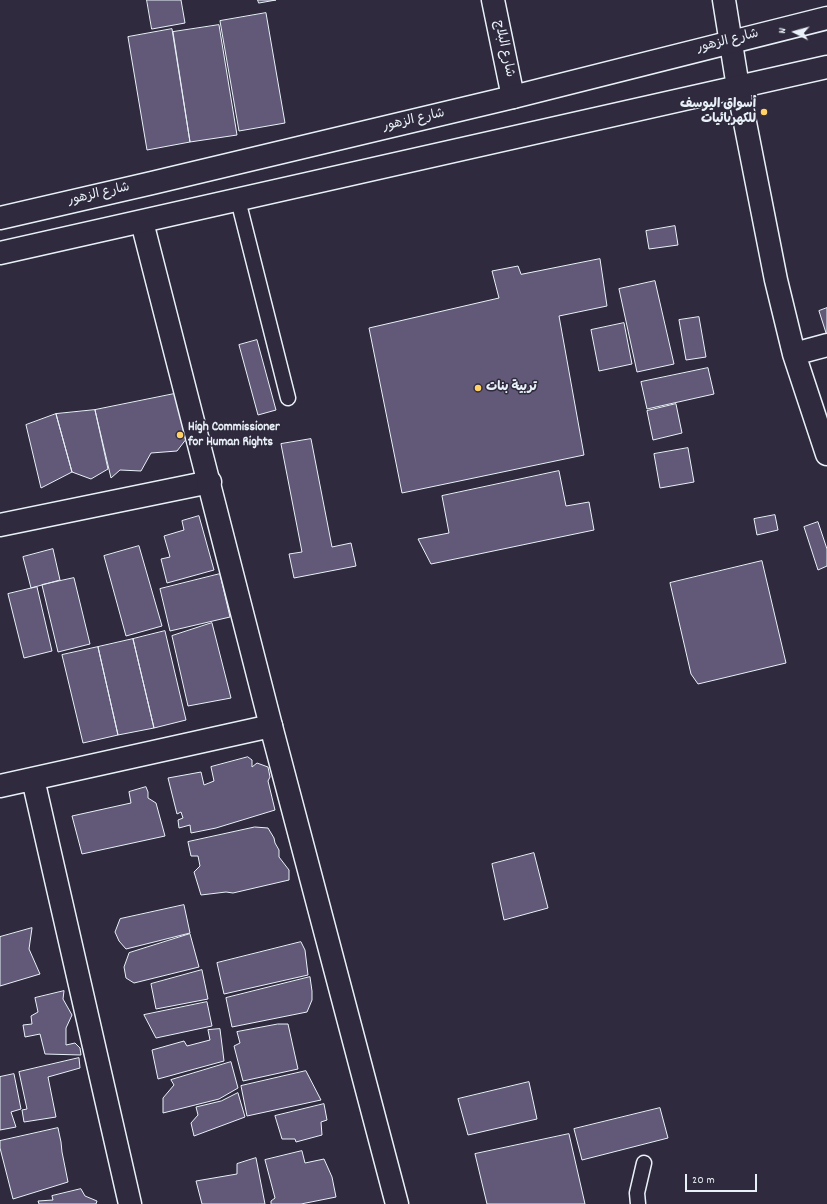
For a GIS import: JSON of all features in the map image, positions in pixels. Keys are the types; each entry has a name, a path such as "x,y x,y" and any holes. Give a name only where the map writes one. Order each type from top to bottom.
{"street":[{"name":"شارع البلاج","path":"493,0 513,97"},
{"path":"724,0 738,87 776,280 794,354 827,454"},
{"name":"شارع الزهور","path":"0,218 167,180 513,97 827,18"},
{"path":"0,253 827,66"},
{"path":"142,222 210,482 271,726 397,1204"},
{"path":"794,354 827,345"},
{"path":"0,525 210,482"},
{"path":"0,786 271,726"},
{"path":"33,779 130,1204"}],"lane":[{"path":"238,200 288,398"},
{"path":"638,1204 637,1192 644,1163"}],"building":[{"path":"147,0 181,0 185,23 152,29"},
{"path":"258,0 276,0 259,3"},
{"path":"266,13 285,123 239,131 220,21"},
{"path":"219,25 237,135 190,142 173,32"},
{"path":"172,29 190,142 147,150 128,37"},
{"path":"675,226 678,245 649,249 646,231"},
{"path":"600,259 607,306 559,316 584,455 402,493 369,328 499,298 492,271 518,266 521,274"},
{"path":"655,281 674,364 637,372 619,289"},
{"path":"827,308 827,336 819,311"},
{"path":"699,317 706,357 686,360 679,320"},
{"path":"624,323 632,364 599,371 591,330"},
{"path":"257,340 276,410 258,415 239,345"},
{"path":"708,368 714,394 647,409 641,382"},
{"path":"179,393 187,438 177,451 151,453 141,471 120,470 111,478 95,410"},
{"path":"676,404 682,433 653,440 647,411"},
{"path":"95,410 108,469 91,479 72,472 56,414"},
{"path":"56,414 72,472 41,488 26,425"},
{"path":"311,439 332,547 351,543 356,566 294,578 289,554 302,552 281,444"},
{"path":"688,448 694,482 660,488 654,454"},
{"path":"559,471 566,506 589,502 594,530 431,564 418,539 449,533 442,496"},
{"path":"775,515 778,530 757,535 754,519"},
{"path":"199,516 214,570 167,583 161,559 170,557 164,536 184,530 182,521"},
{"path":"818,522 827,549 827,566 818,570 804,527"},
{"path":"139,546 162,626 126,636 104,556"},
{"path":"53,549 60,580 31,588 23,557"},
{"path":"762,561 786,663 698,684 691,674 670,583"},
{"path":"220,574 230,617 170,631 160,589"},
{"path":"74,578 90,644 58,652 42,585"},
{"path":"37,587 52,651 24,658 8,594"},
{"path":"212,623 231,698 188,706 172,636"},
{"path":"165,631 186,720 154,728 133,639"},
{"path":"133,639 154,728 118,735 98,647"},
{"path":"98,647 118,735 83,743 62,655"},
{"path":"248,757 252,760 252,767 257,763 268,767 270,777 268,781 275,810 216,828 191,833 190,825 179,828 178,820 183,818 181,812 177,814 168,778 201,772 204,785 214,781 211,767"},
{"path":"146,787 148,798 156,803 165,836 82,854 72,816 131,803 129,792"},
{"path":"255,827 268,828 279,850 279,857 289,870 289,880 233,893 226,892 201,895 194,872 200,866 198,856 191,856 188,842"},
{"path":"534,853 548,908 504,920 492,864"},
{"path":"184,905 190,933 126,949 119,941 115,932 120,919"},
{"path":"32,928 29,949 40,974 0,986 0,937"},
{"path":"190,934 199,967 134,983 126,978 124,967 129,953"},
{"path":"301,942 305,950 308,975 224,994 217,963"},
{"path":"202,970 208,999 156,1009 151,984"},
{"path":"310,977 312,1000 307,1012 232,1027 226,998"},
{"path":"64,991 63,999 72,1015 66,1028 66,1045 75,1043 80,1048 81,1055 45,1054 40,1034 25,1037 23,1025 32,1024 31,1016 38,1012 35,998"},
{"path":"207,1002 212,1026 156,1038 144,1015"},
{"path":"278,1024 288,1024 298,1069 243,1081 234,1046 240,1043 237,1032"},
{"path":"220,1029 224,1061 158,1079 152,1050 184,1041 187,1046 210,1040 208,1030"},
{"path":"79,1058 80,1068 48,1077 56,1117 24,1122 22,1110 27,1109 19,1072"},
{"path":"231,1062 238,1088 219,1099 163,1113 163,1098 174,1085 171,1080"},
{"path":"306,1071 321,1100 247,1116 241,1086"},
{"path":"14,1074 21,1109 11,1112 16,1127 0,1130 0,1077"},
{"path":"529,1082 537,1119 468,1135 458,1099"},
{"path":"238,1093 245,1117 194,1136 191,1123 198,1115 196,1107 221,1101"},
{"path":"324,1104 327,1120 321,1122 322,1135 296,1142 295,1139 282,1139 275,1116"},
{"path":"660,1108 668,1138 582,1160 574,1129"},
{"path":"58,1128 68,1182 13,1199 0,1148 0,1141"},
{"path":"569,1134 585,1204 487,1204 475,1154"},
{"path":"302,1151 305,1163 324,1159 332,1177 336,1197 301,1204 271,1204 271,1201 275,1198 265,1160"},
{"path":"256,1158 265,1204 202,1204 196,1181 237,1174 237,1164"},
{"path":"81,1189 85,1196 97,1201 96,1204 39,1204 38,1201 53,1200 52,1196"}],"place":[{"name":"أسواق اليوسف للكهربائيات","path":"764,112"},
{"name":"تربية بنات","path":"478,388"},
{"name":"High Commissioner for Human Rights","path":"180,435"}]}
